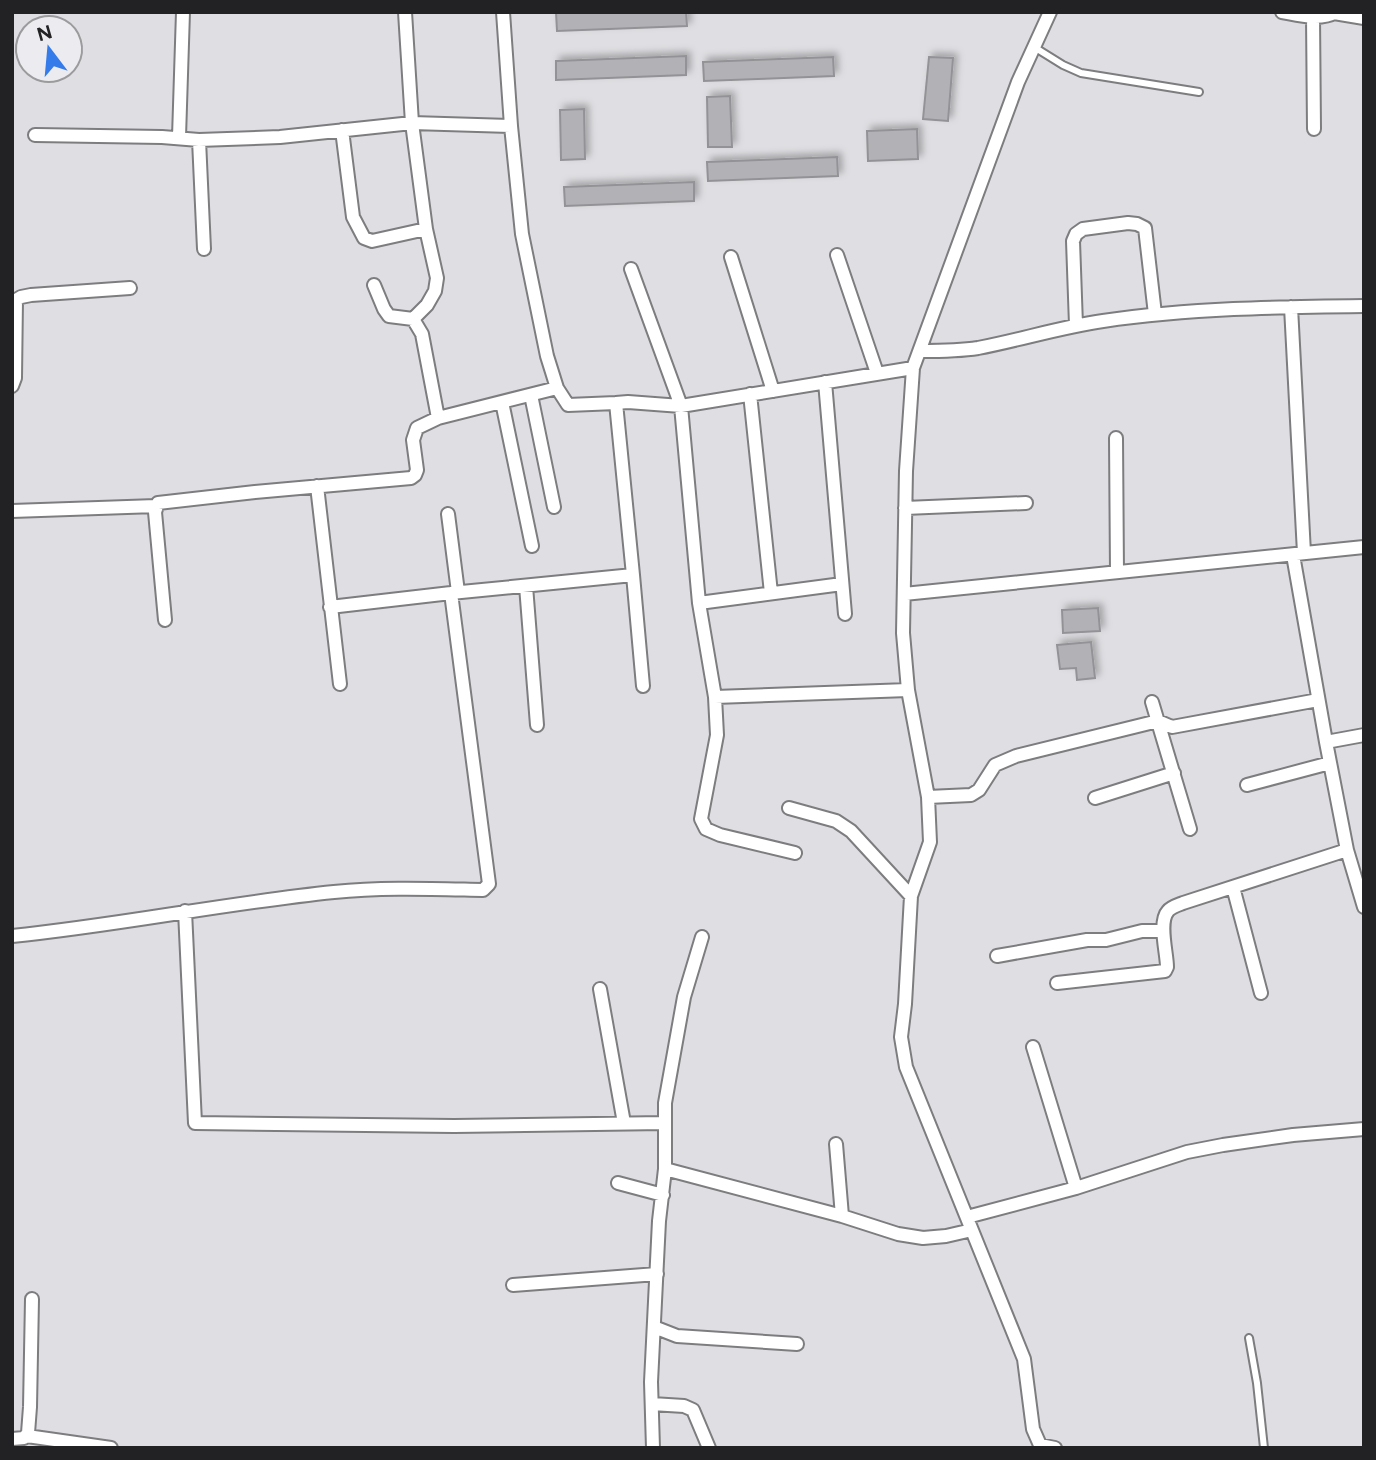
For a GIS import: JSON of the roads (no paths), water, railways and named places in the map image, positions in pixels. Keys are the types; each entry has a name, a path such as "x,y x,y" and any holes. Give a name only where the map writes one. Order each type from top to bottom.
{"street":[{"path":"179,137 183,12"},
{"path":"405,12 412,123 426,229 437,278 435,291 414,319"},
{"path":"503,12 522,234 547,356 557,388 568,405 628,402 681,405 913,368"},
{"path":"1050,12 1018,82 913,368 906,471 903,633 908,690 928,797 930,842 911,896 901,1037 906,1067 1024,1359 1033,1429 1040,1446 1055,1448"},
{"path":"1282,12 1313,16 1335,13 1364,18"},
{"path":"1313,16 1314,129"},
{"path":"35,135 179,137 199,140 280,136 412,123 511,126"},
{"path":"342,130 353,217 364,238 372,241 426,229"},
{"path":"199,140 204,249"},
{"path":"1076,325 1073,241 1076,234 1083,229 1128,223 1145,228 1155,314"},
{"path":"836,255 877,373"},
{"path":"731,257 773,391"},
{"path":"631,269 681,405 699,603 715,697 718,734 701,819 706,829 720,835 795,853"},
{"path":"374,285 389,316 414,319"},
{"path":"12,386 15,378 16,300 31,295 130,288"},
{"path":"920,351 977,348 1076,325 1155,314 1267,307 1364,306"},
{"path":"1291,307 1298,554 1318,700 1347,850 1364,907"},
{"path":"414,319 422,334 438,418"},
{"path":"825,382 845,614"},
{"path":"12,511 156,506 163,501 411,478 417,470 413,440 417,428 438,418 557,388"},
{"path":"750,394 771,593"},
{"path":"531,395 555,507"},
{"path":"502,402 532,546"},
{"path":"616,404 643,686"},
{"path":"1116,438 1117,572"},
{"path":"317,486 340,684"},
{"path":"905,508 1026,503"},
{"path":"156,506 165,620"},
{"path":"12,936 336,892 486,888 489,884 455,592 449,514"},
{"path":"904,594 1364,547"},
{"path":"330,607 633,575"},
{"path":"699,603 842,584"},
{"path":"526,586 537,725"},
{"path":"715,697 908,690"},
{"path":"928,797 971,795 979,790 995,765 1016,756 1158,721 1172,727 1318,700"},
{"path":"1152,702 1190,829"},
{"path":"1326,742 1364,735"},
{"path":"1247,785 1331,763"},
{"path":"1095,798 1174,774"},
{"path":"789,808 836,821 851,831 911,896"},
{"path":"1057,984 1165,971 1167,958 1163,931 1168,909 1347,850"},
{"path":"1233,887 1261,993"},
{"path":"185,911 195,1123 440,1126 664,1123"},
{"path":"997,956 1087,940 1106,940 1142,931 1163,931"},
{"path":"653,1448 654,1327 659,1221 665,1169 665,1103 684,997 702,937"},
{"path":"600,989 624,1123"},
{"path":"1033,1047 1076,1188"},
{"path":"665,1169 842,1216 898,1234 923,1238 946,1236 970,1223 1187,1152 1293,1135 1364,1129"},
{"path":"836,1144 842,1216"},
{"path":"618,1182 663,1195"},
{"path":"513,1285 657,1273"},
{"path":"27,1436 32,1299"},
{"path":"654,1327 677,1336 797,1344"},
{"path":"652,1404 684,1406 693,1410 709,1448"},
{"path":"12,1439 27,1436 111,1448"}],"lane":[{"path":"1034,47 1081,73 1199,92"},
{"path":"1249,1338 1264,1448"}]}
